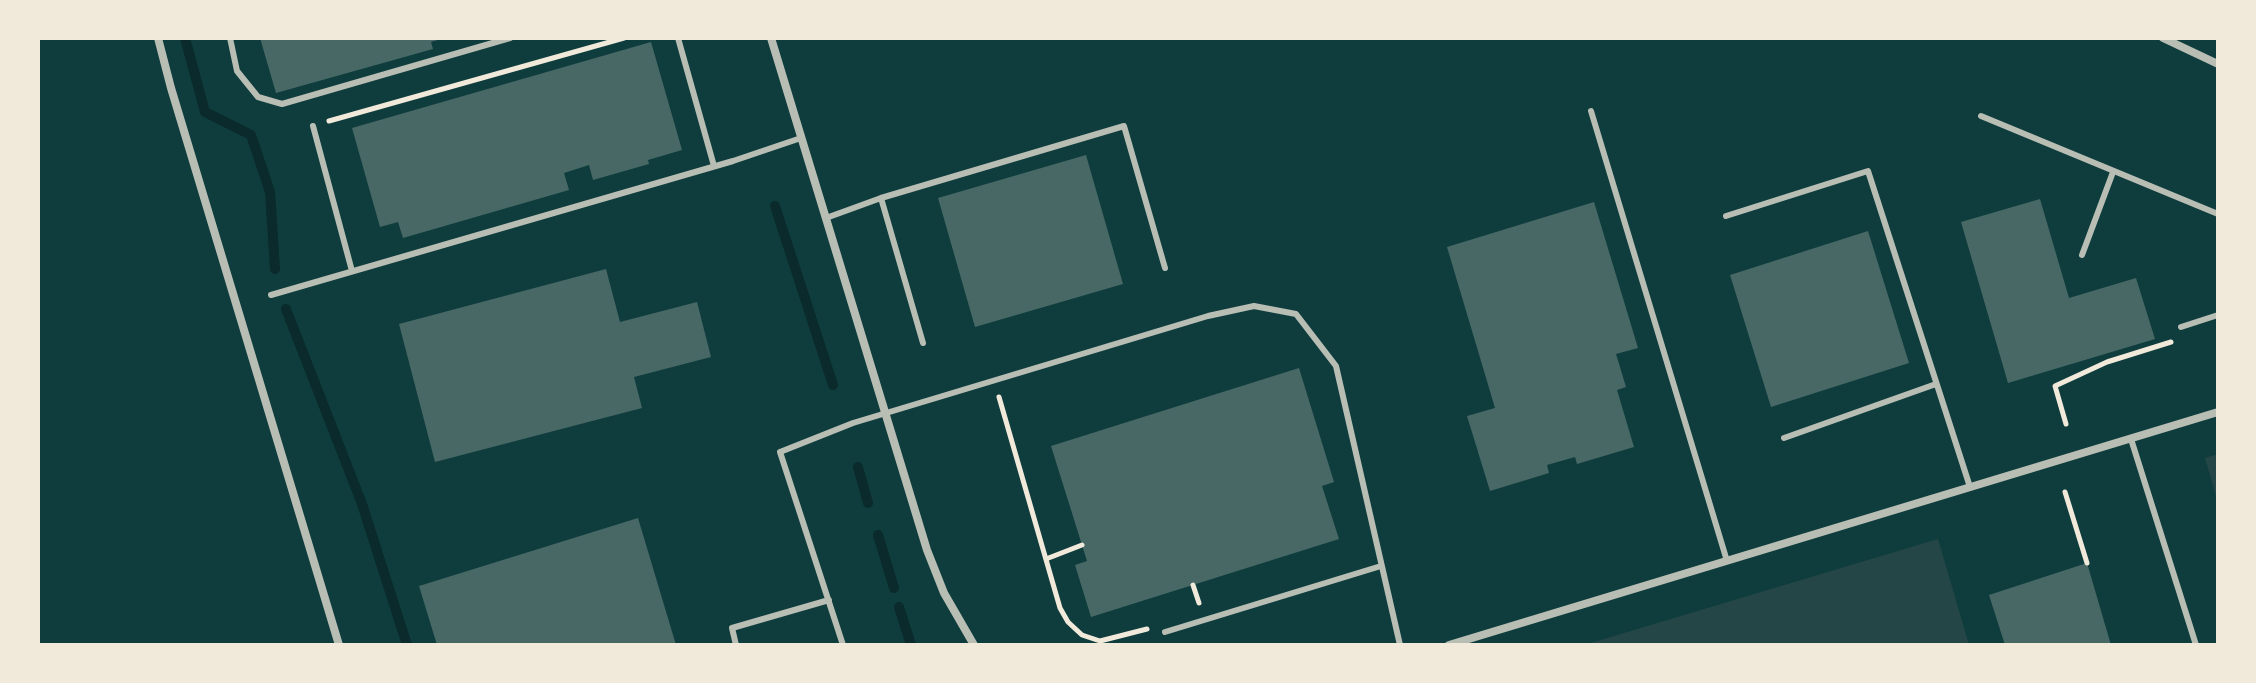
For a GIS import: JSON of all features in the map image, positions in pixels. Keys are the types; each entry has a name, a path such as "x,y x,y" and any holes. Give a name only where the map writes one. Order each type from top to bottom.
{"street":[{"path":"158,38 339,645"},
{"path":"771,38 927,550 944,593 974,645"},
{"path":"2163,38 2218,64"},
{"path":"1449,645 2218,412"}],"lane":[{"path":"230,38 237,71 258,97 282,104 510,38"},
{"path":"678,38 714,166"},
{"path":"1591,111 1727,561"},
{"path":"1981,116 2218,214"},
{"path":"313,126 352,271"},
{"path":"826,218 881,198 1124,126 1165,268"},
{"path":"271,295 801,138"},
{"path":"1726,216 1868,171 1970,487"},
{"path":"2082,255 2113,172"},
{"path":"881,198 923,343"},
{"path":"843,645 780,452 835,429 1208,316 1254,306 1296,314 1336,366 1400,645"},
{"path":"2181,327 2218,315"},
{"path":"1784,438 1936,384"},
{"path":"2131,439 2196,645"},
{"path":"1165,632 1381,566"},
{"path":"736,645 732,628 829,600"}],"path":[{"path":"313,126 624,38"},
{"path":"2066,424 2055,386 2107,362 2178,340 2181,327"},
{"path":"994,381 1060,608 1068,622 1082,635 1100,641 1147,628 1165,632"},
{"path":"2065,492 2087,563"},
{"path":"1046,559 1082,545"}],"shaded area":[{"path":"2218,454 2218,503 2205,458"},
{"path":"1938,539 1969,645 1584,645"}],"building":[{"path":"260,38 441,39 431,42 433,49 276,93"},
{"path":"651,42 682,150 648,160 649,164 593,180 589,165 564,173 569,190 403,238 398,222 380,227 352,128"},
{"path":"1086,155 1123,284 975,327 938,198"},
{"path":"2040,199 2069,298 2136,278 2155,339 2008,383 1961,222"},
{"path":"1594,202 1638,348 1616,354 1626,387 1617,390 1634,447 1577,464 1575,457 1547,465 1549,473 1490,491 1467,416 1495,408 1447,247"},
{"path":"1868,231 1909,363 1771,407 1730,275"},
{"path":"606,269 620,322 697,302 711,357 634,377 642,408 435,462 399,324"},
{"path":"1299,368 1334,482 1322,486 1339,539 1091,617 1075,565 1087,561 1051,446"},
{"path":"638,518 676,645 437,645 419,586"},
{"path":"2087,563 2111,645 2005,645 1989,595"}],"waterway":[{"path":"185,38 205,112 251,135 270,192 275,269"},
{"path":"775,206 833,385"},
{"path":"286,309 362,504 407,645"},
{"path":"858,467 868,503"},
{"path":"878,535 894,588"},
{"path":"899,607 911,645"}]}
